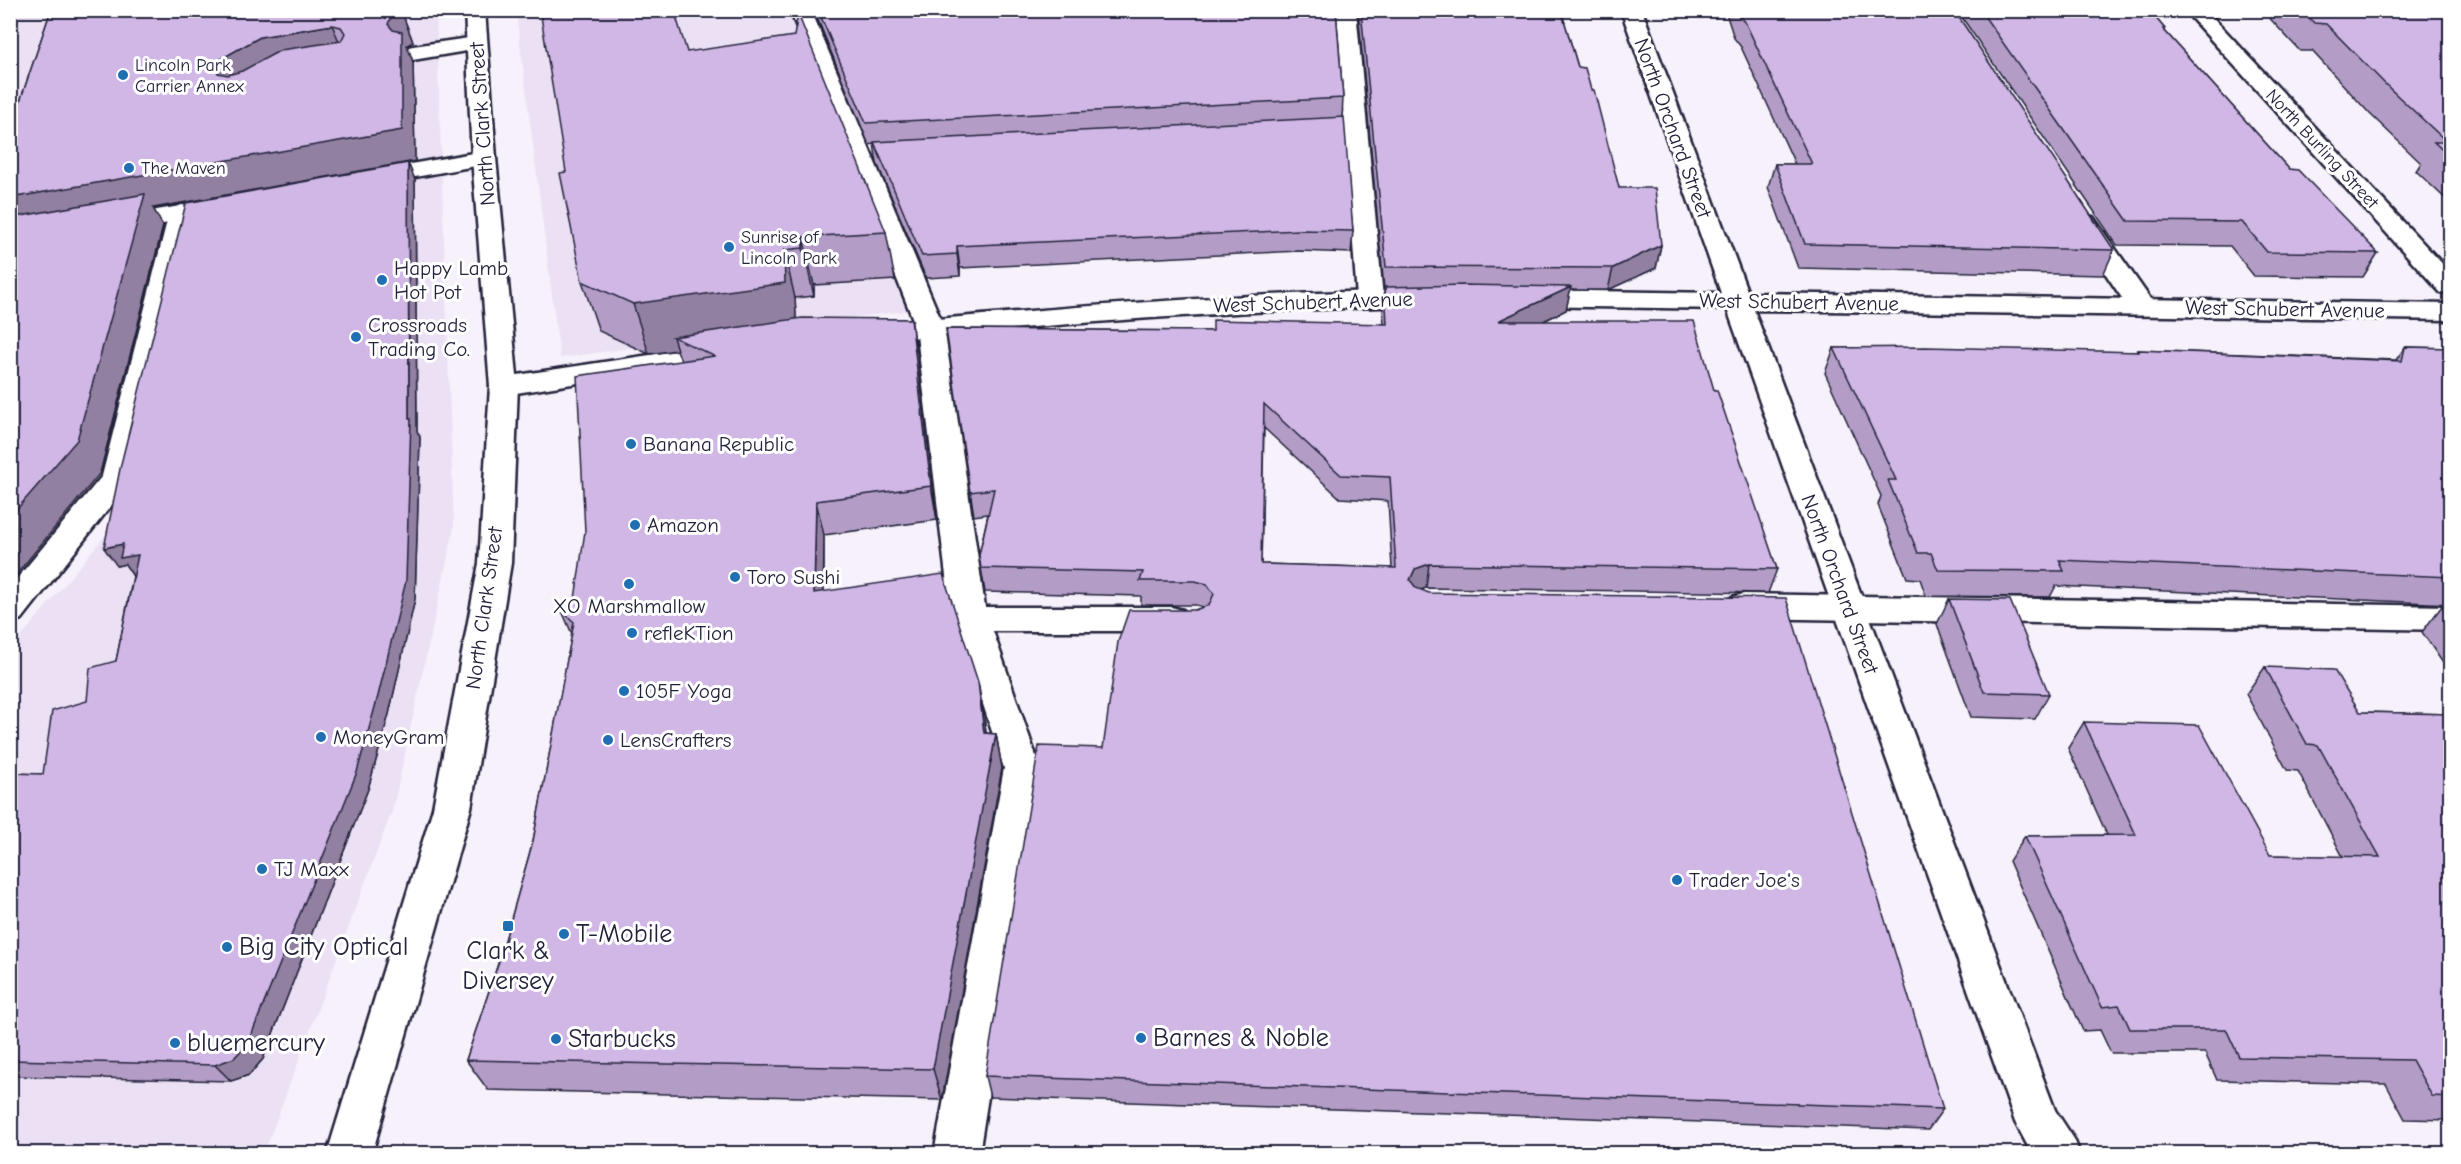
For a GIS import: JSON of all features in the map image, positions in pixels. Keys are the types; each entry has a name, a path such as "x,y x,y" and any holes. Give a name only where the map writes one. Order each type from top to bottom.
{"street":[{"name":"North Clark Street","path":"349,1154 452,808 495,563 504,386 484,158 475,10"},
{"path":"800,10 869,155 930,327 966,601 1022,768 956,1154"},
{"path":"1346,10 1370,298"},
{"name":"North Orchard Street","path":"1631,10 2037,1122 2058,1154"},
{"name":"North Burling Street","path":"2194,10 2451,287"},
{"path":"413,53 476,43"},
{"path":"1275,131 1356,127"},
{"path":"345,183 484,158"},
{"path":"91,230 252,200"},
{"path":"2071,201 2142,307"},
{"path":"10,610 117,479 183,213"},
{"name":"West Schubert Avenue","path":"847,336 1090,313 1370,298 1460,298"},
{"name":"West Schubert Avenue","path":"1494,298 2451,312"},
{"path":"504,386 744,349"},
{"path":"1712,605 2451,618"},
{"path":"972,619 1195,619"}],"shaded area":[{"path":"11,11 436,11 454,528 393,808 264,1153 10,1153 11,649 143,490 198,196 261,68 11,107"},
{"path":"516,11 805,11 933,308 810,322 560,358"}],"building":[{"path":"51,10 387,10 387,15 402,13 391,17 388,24 393,30 402,32 402,130 10,198 10,125 12,125","holes":["332,25 341,27 345,33 341,41 281,50 242,71 228,75 218,73 215,65 219,60 260,37"]},
{"path":"540,10 674,10 687,52 794,36 798,14 886,232 803,237 803,248 784,250 785,283 633,304 582,281 560,173 566,172"},
{"path":"818,10 1336,10 1343,98 866,123"},
{"path":"1361,10 1561,10 1578,67 1585,68 1591,90 1594,90 1619,188 1655,188 1661,245 1613,268 1386,267"},
{"path":"1737,10 1954,10 2114,250 1805,244 1775,164 1812,164 1746,24"},
{"path":"1980,10 2149,10 2165,29 2163,29 2289,169 2298,170 2378,253 2267,252 2242,222 2128,221"},
{"path":"2302,10 2451,10 2451,158 2434,142 2447,142 2326,24 2314,23"},
{"path":"1344,117 1353,231 1300,230 957,246 957,254 922,256 874,142"},
{"path":"408,163 409,419 411,419 406,581 357,772 248,1043 234,1058 215,1065 10,1060 10,773 43,774 52,711 87,701 90,668 116,661 138,555 120,558 123,544 104,548 121,464 186,203"},
{"path":"145,194 77,440 10,517 10,218"},
{"path":"1463,285 1571,287 1498,321 1694,321 1714,390 1717,390 1777,569 1429,564 1415,569 1410,580 1416,588 1429,593 1786,598 1943,1109 985,1076 1039,746 1103,748 1118,642 1129,610 1195,610 1209,605 1214,594 1207,584 1195,581 1140,581 1143,572 981,568 979,555 994,489 970,492 946,329 1213,331 1213,320 1387,324 1385,287","holes":["1264,404 1341,475 1390,477 1396,568 1261,564"]},
{"path":"802,318 911,319 931,486 816,501 814,593 943,574 978,682 984,733 996,734 933,1069 466,1060 500,958 533,841 574,622 562,611 575,599 585,531 577,376 714,356 673,337"},
{"path":"1926,347 2139,352 2138,350 2402,361 2405,347 2451,348 2451,577 2059,560 2064,571 1938,570 1931,553 1918,553 1888,480 1896,480 1834,348"},
{"path":"1949,599 2010,600 2049,694 1984,692"},
{"path":"2442,606 2451,606 2451,618"},
{"path":"2265,667 2334,670 2360,712 2451,714 2451,1097 2432,1096 2412,1060 2239,1057 2226,1029 2130,1029 2119,1005 2102,1007 2025,836 2136,835 2084,722 2199,725 2270,855 2380,857 2318,745 2307,744"}],"place":[{"name":"Lincoln Park Carrier Annex","path":"123,75"},
{"name":"The Maven","path":"129,168"},
{"name":"Sunrise of Lincoln Park","path":"729,247"},
{"name":"Happy Lamb Hot Pot","path":"382,280"},
{"name":"Crossroads Trading Co.","path":"356,337"},
{"name":"Banana Republic","path":"631,444"},
{"name":"Amazon","path":"635,525"},
{"name":"Toro Sushi","path":"735,577"},
{"name":"XO Marshmallow","path":"629,584"},
{"name":"refleKTion","path":"632,633"},
{"name":"105F Yoga","path":"624,691"},
{"name":"MoneyGram","path":"321,737"},
{"name":"LensCrafters","path":"608,740"},
{"name":"TJ Maxx","path":"262,869"},
{"name":"Trader Joe's","path":"1677,880"},
{"name":"Clark & Diversey","path":"508,926"},
{"name":"T-Mobile","path":"564,934"},
{"name":"Big City Optical","path":"227,947"},
{"name":"Barnes & Noble","path":"1141,1038"},
{"name":"Starbucks","path":"556,1039"},
{"name":"bluemercury","path":"175,1043"}]}
